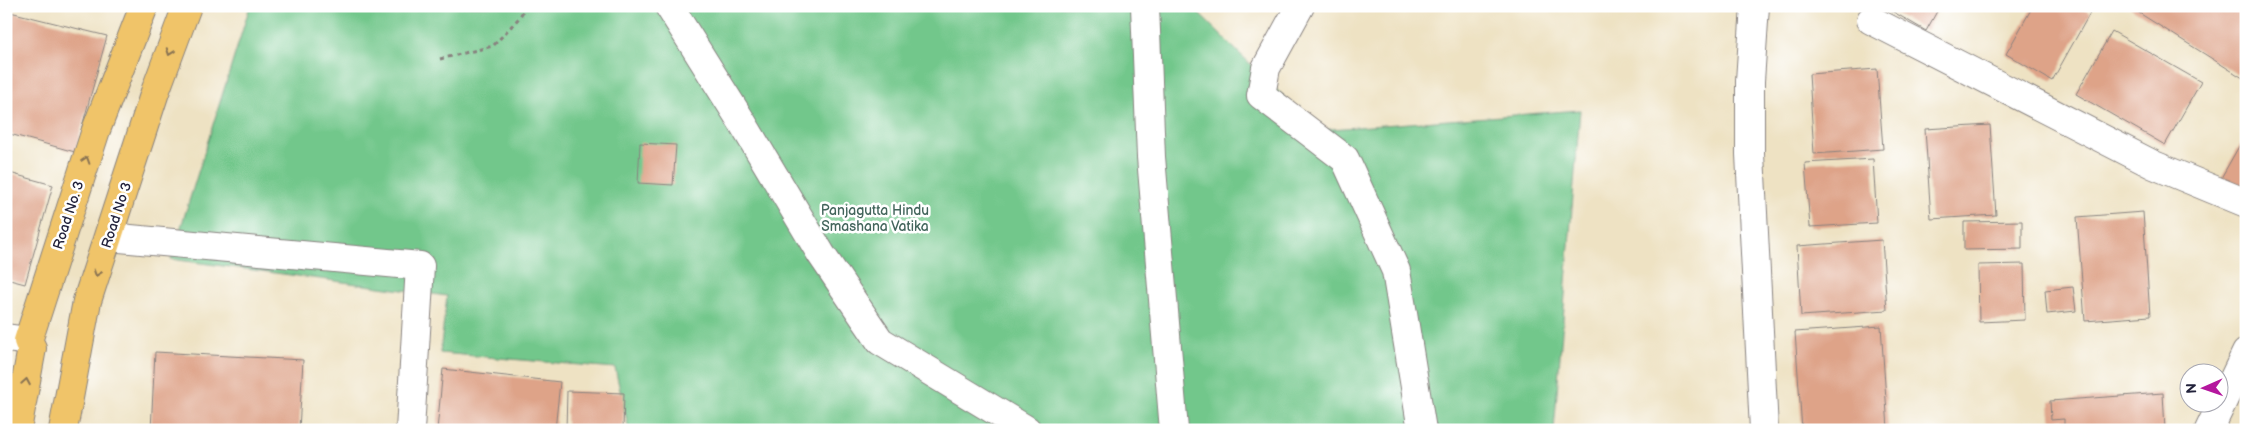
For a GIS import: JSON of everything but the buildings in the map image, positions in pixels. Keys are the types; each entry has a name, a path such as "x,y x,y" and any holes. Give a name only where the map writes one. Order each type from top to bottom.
{"main road":[{"name":"Road No. 3","path":"17,430 32,348 17,340 144,6"},
{"name":"Road No 3","path":"63,430 87,300 155,92 187,6"}],"street":[{"path":"668,6 742,122 821,254 880,341 1027,430"},
{"path":"1145,6 1151,157 1174,430"},
{"path":"1300,6 1266,68 1261,95 1345,159 1396,271 1422,430"},
{"path":"1755,6 1750,81 1750,154 1764,430"},
{"path":"1871,20 2154,165 2246,203"},
{"path":"109,237 420,266 410,430"},
{"path":"2210,430 2246,353"}],"path":[{"path":"440,59 493,46 519,18 526,6"}],"green space":[{"name":"Panjagutta Hindu Smashana Vatika","path":"250,6 1191,6 1318,130 1580,110 1554,430 629,430 615,368 440,353 447,296 171,259"}]}
